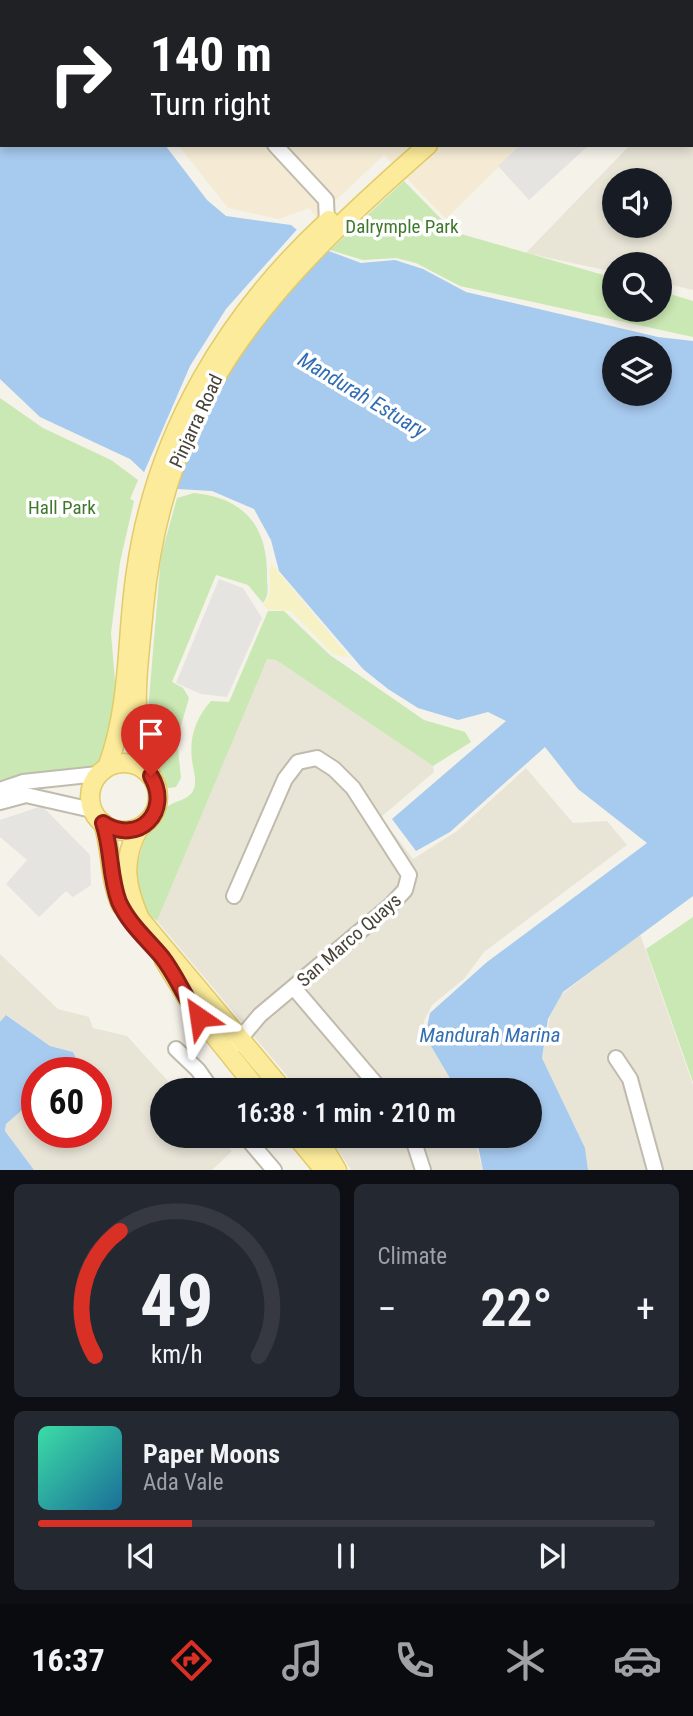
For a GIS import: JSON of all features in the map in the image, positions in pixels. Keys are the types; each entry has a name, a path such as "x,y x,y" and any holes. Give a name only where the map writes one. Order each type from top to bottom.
{"main road":[{"name":"Pinjarra Road","path":"103,770 122,722 134,584 184,410 216,352 270,279 410,147"},
{"name":"Pinjarra Road","path":"323,231 426,147"},
{"name":"Pinjarra Road","path":"151,776 138,711 147,578 156,504"},
{"path":"248,1078 222,1047 163,959 129,921 115,888 109,862 110,842 90,796 103,770 116,762 131,764 151,776 157,789 158,801 153,815 138,830 125,867 130,895 140,919 273,1078"},
{"path":"97,816 115,831 138,830"},
{"path":"306,1148 324,1170"},
{"path":"324,1148 337,1170"}],"street":[{"path":"277,147 326,200 323,231"},
{"name":"San Marco Quays","path":"222,1047 390,906 405,890 409,875 354,788 334,769 317,758 298,762 292,769 247,862 234,896"},
{"path":"0,790 23,782 103,770"},
{"path":"0,802 26,795 97,816"},
{"path":"294,988 371,1078"},
{"path":"176,1049 204,1078"},
{"path":"615,1058 630,1079 655,1170"},
{"path":"255,1148 274,1170"},
{"path":"416,1148 423,1170"}],"shaded area":[{"path":"180,147 519,147 446,219 384,155 317,218 309,208 279,219 228,208"},
{"path":"518,147 587,147 529,200 498,166"},
{"path":"628,147 693,147 693,290 672,285 672,252 602,252 602,269 526,253 602,174 602,238 672,238 672,168 608,168"},
{"path":"219,579 243,588 262,618 227,697 201,694 176,683"},
{"path":"266,659 276,660 433,766 434,772 381,817 413,859 457,831 526,768 573,823 607,821 627,845 484,952 464,979 432,1005 424,1021 425,1036 450,1078 289,1078 157,921"},
{"path":"42,806 90,855 91,885 73,897 66,891 39,917 6,884 27,860 0,837 0,820"},
{"path":"640,934 693,1085 693,1170 588,1170 585,1148 542,1058 550,1016 561,995"},
{"path":"0,954 58,1009 89,1017 93,1028 127,1036 165,1078 150,1078 150,1148 229,1148 232,1151 212,1170 34,1170 5,1131 6,1124 21,1111 21,1148 112,1148 112,1057 75,1057 73,1052 50,1046 7,1015 0,1022"},
{"path":"337,1148 477,1148 483,1170 351,1170"}],"green space":[{"name":"Dalrymple Park","path":"404,181 454,232 602,275 602,317 460,286 416,263 396,258 363,260 330,250"},
{"name":"Dalrymple Park","path":"672,295 693,301 693,337 624,322 672,322"},
{"name":"Hall Park","path":"0,398 43,428 111,460 138,480 130,499 134,501 120,562 111,633 117,705 103,757 88,771 0,784"},
{"path":"194,493 227,501 250,518 263,543 268,590 263,603 248,585 216,575 172,682 183,688 189,698 177,739 181,778 176,787 169,788 163,784 152,755 147,723 161,556 177,498"},
{"path":"268,611 284,611 330,655 424,720 465,732 471,742 433,766 276,660 267,659 157,921 142,909 137,896 137,869 145,840 158,816 193,791 195,779 192,743 198,721 211,701 229,702"},
{"path":"693,917 693,1082 646,949"}],"sand":[{"path":"271,563 350,658 333,654 291,611 267,609 263,605 270,591"}],"water":[{"path":"0,147 167,147 207,200 226,216 291,225 318,247 361,263 395,260 423,269 466,292 654,336 602,336 602,406 672,406 672,339 693,341 693,896 563,992 548,1019 542,1058 585,1148 588,1170 483,1170 478,1148 542,1148 542,1078 450,1078 425,1036 430,1013 487,962 647,843 578,789 545,747 450,832 416,851 392,819 506,721 488,712 458,720 418,708 388,689 363,669 279,571 271,540 254,509 212,491 161,488 130,459 40,417 0,379"},
{"path":"6,1015 50,1046 73,1052 75,1057 21,1057 21,1111 6,1124 5,1131 34,1170 0,1170 0,1022"}],"pier":[{"path":"300,226 306,231 260,321 156,489 142,477 190,366 226,309"}],"route":[{"path":"151,776 157,789 158,801 153,815 144,825 138,830 126,832 115,831 103,823 110,842 109,862 119,901 129,921 163,959 199,1017"}],"water label":[{"name":"Mandurah Estuary","path":"362,395"},
{"name":"Mandurah Marina","path":"490,1035"}]}
